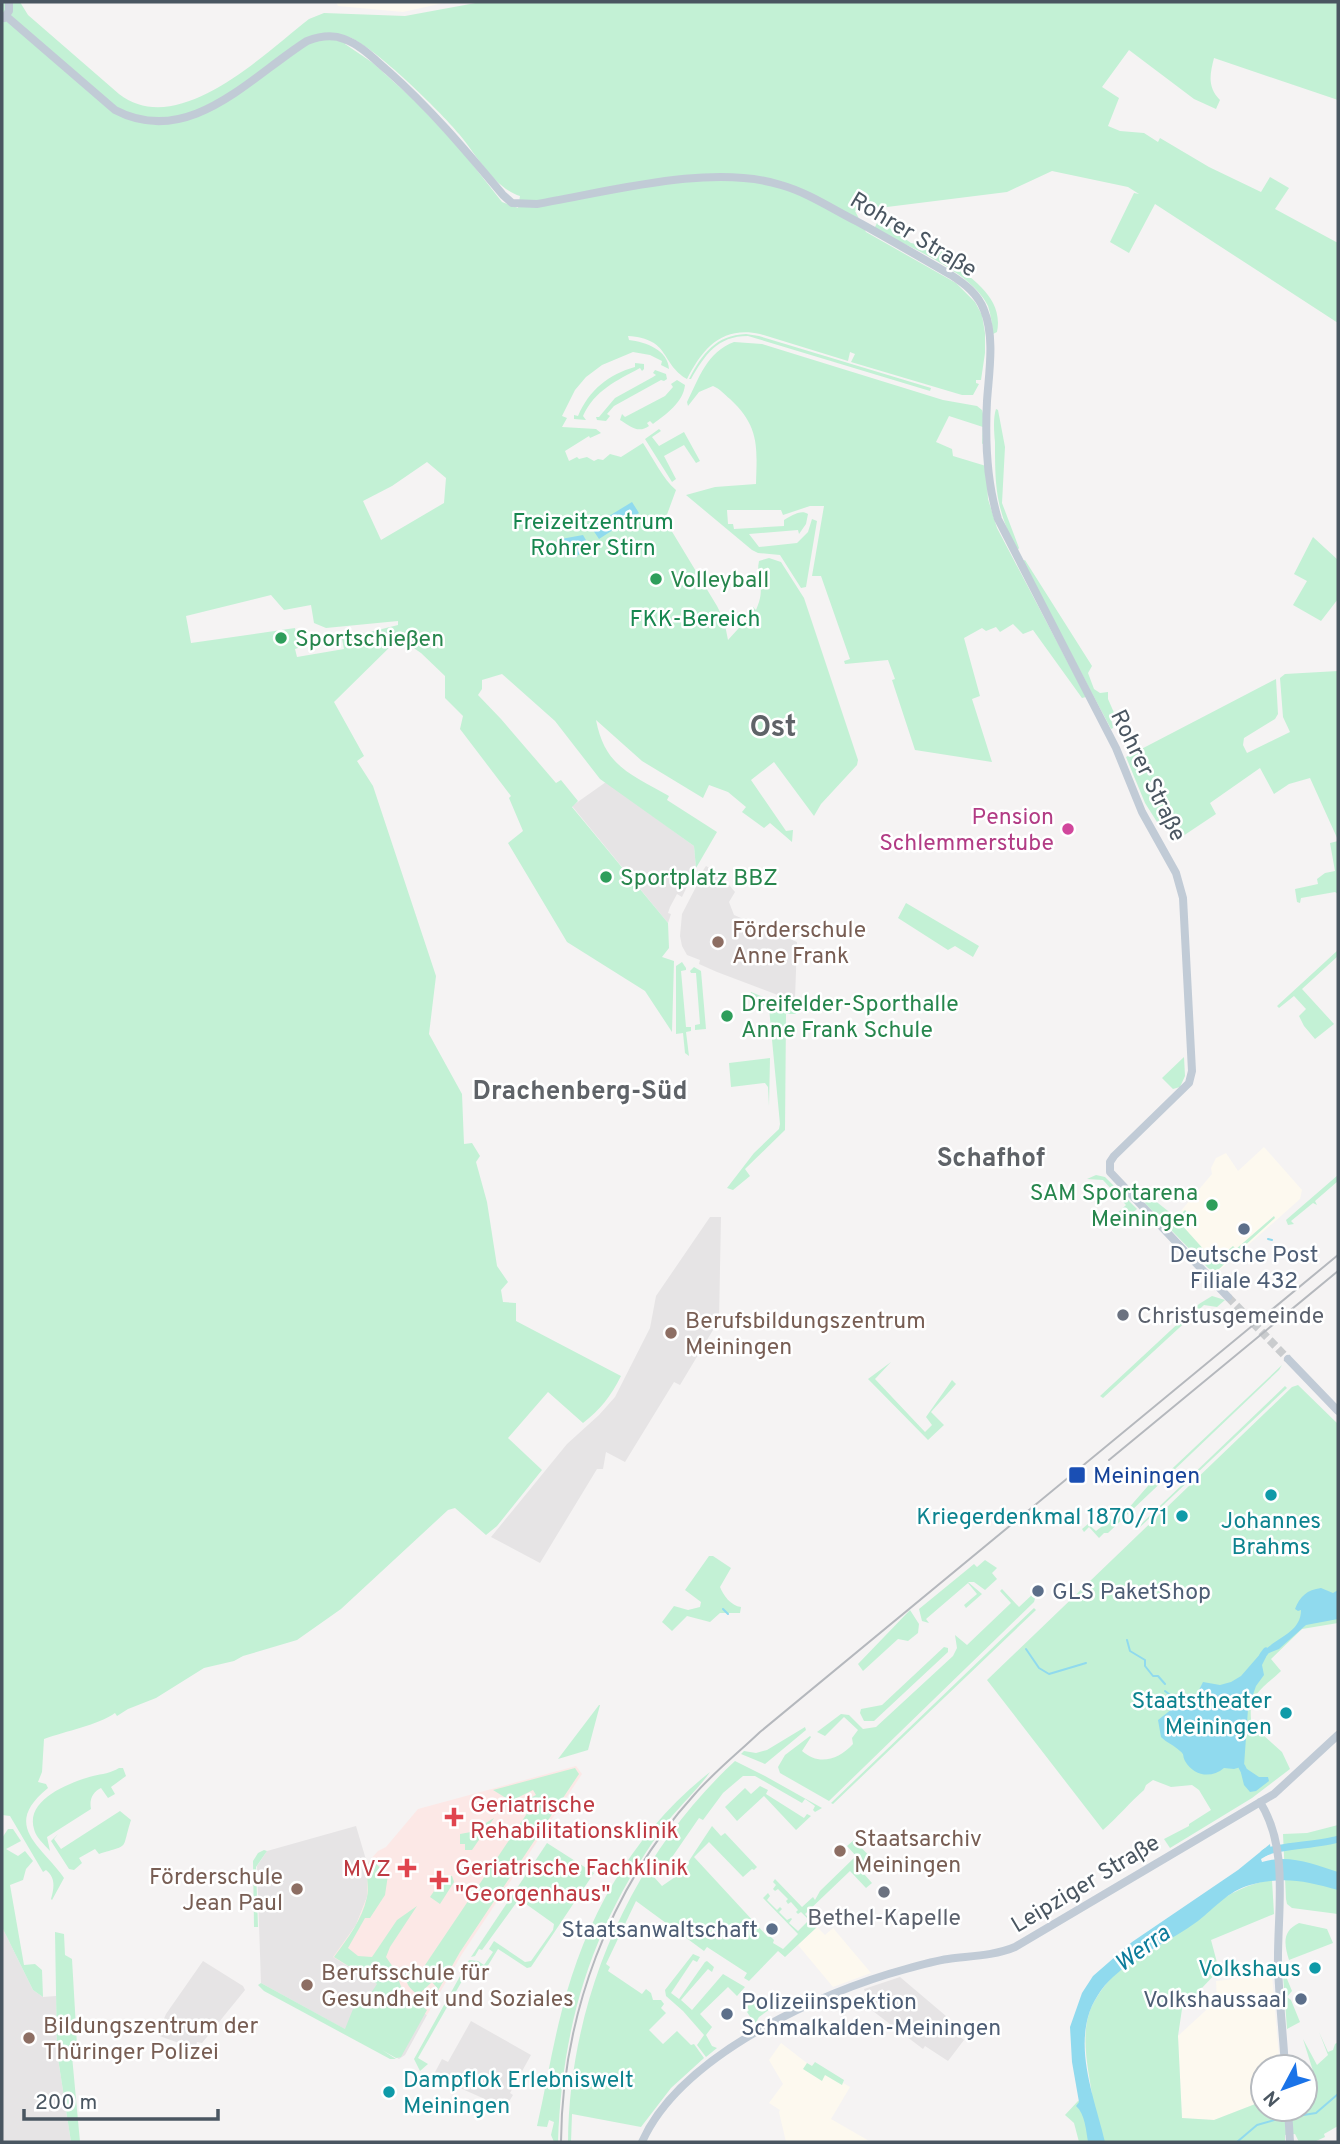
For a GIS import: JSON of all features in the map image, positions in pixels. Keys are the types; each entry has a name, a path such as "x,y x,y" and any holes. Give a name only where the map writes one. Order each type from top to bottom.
{"main road":[{"path":"4,18 9,11 9,2"},
{"name":"Rohrer Straße","path":"4,18 116,110 128,116 160,121 195,115 215,106 307,41 320,37 337,37 350,41 366,52 410,90 451,132 512,203 537,204 706,176 761,180 779,184 825,203 970,288 979,300 988,322 991,489 998,519 1118,751 1142,812 1175,873 1183,898 1192,1071 1189,1083 1114,1156 1110,1163 1110,1172 1228,1297"},
{"path":"1288,1359 1338,1411"},
{"name":"Leipziger Straße","path":"642,2142 657,2116 681,2087 710,2063 762,2029 837,1993 884,1976 939,1961 998,1953 1015,1947 1260,1802 1279,1789 1338,1735"},
{"path":"1260,1802 1274,1828 1277,1842 1280,1900 1278,1965 1284,2053"}],"shaded area":[{"path":"336,2 448,2 403,12 338,6"},
{"path":"606,782 694,846 696,868 682,897 677,894 670,907 668,923 572,806"},
{"path":"706,866 719,873 735,892 729,902 734,915 797,942 795,999 717,972 687,955 680,936 682,914 698,883 696,881"},
{"path":"1264,1147 1302,1190 1300,1199 1220,1270 1174,1219 1212,1174 1211,1168 1216,1158 1226,1153 1238,1171"},
{"path":"710,1217 721,1217 719,1320 680,1385 674,1382 625,1462 606,1452 603,1469 597,1469 540,1563 491,1537 567,1444 615,1397 650,1328 656,1296"},
{"name":"Geriatrische Fachklinik \"Georgenhaus\"","path":"576,1766 582,1774 462,1954 427,2015 333,1957 356,1925 367,1897 367,1863 386,1847 418,1809"},
{"path":"356,1826 367,1863 367,1897 356,1925 334,1957 427,2015 405,2055 399,2059 261,1983 257,1866 267,1851"},
{"name":"Bildungszentrum der Thüringer Polizei","path":"2,1927 33,1990 43,1997 56,1996 57,2052 71,2142 2,2142"},
{"path":"817,1927 825,1935 833,1928 871,1973 833,1987 798,1945"},
{"path":"203,1961 243,1986 245,1990 202,2043 197,2042 195,2049 157,2035 166,2014"},
{"path":"1272,1975 1279,2053 1249,2053 1249,2106 1214,2120 1182,2118 1178,2036 1217,2000 1216,1981"},
{"path":"900,1977 946,2016 942,2022 964,2040 948,2061 925,2046 923,2049 857,1999 866,1995 864,1989"},
{"path":"471,2021 531,2055 510,2093 513,2095 505,2108 433,2076 442,2059 448,2062"},
{"path":"781,2043 812,2067 814,2065 850,2087 831,2119 871,2142 786,2142 780,2110 769,2103 783,2084 769,2060"}],"green space":[{"path":"2,2 20,2 28,15 119,94 142,105 167,107 193,100 219,87 269,52 309,19 324,13 405,16 481,2 1338,2 1338,100 1214,58 1211,85 1220,100 1216,109 1194,99 1129,50 1102,87 1119,98 1108,126 1120,131 1144,133 1158,142 1160,138 1209,167 1261,192 1270,177 1289,188 1275,209 1338,243 1338,323 1155,204 1129,253 1110,242 1134,193 1139,194 1128,187 1052,171 1007,192 855,211 866,232 956,283 975,302 982,315 985,353 981,380 976,380 979,384 973,395 962,395 851,362 855,354 850,352 848,361 747,332 735,333 715,342 700,358 687,379 678,373 664,353 652,342 628,336 629,340 649,345 660,352 668,362 669,369 661,365 662,361 650,355 633,352 602,365 575,390 562,416 567,418 562,427 596,429 601,433 590,438 589,436 565,451 569,461 577,457 603,460 610,454 621,457 643,443 662,474 676,490 665,520 717,606 724,620 728,640 747,619 753,607 756,610 761,595 759,561 769,558 781,562 804,598 858,760 857,765 821,804 814,816 774,762 751,780 786,831 793,830 792,842 770,823 764,828 742,812 746,807 728,792 709,785 703,798 642,761 596,720 600,736 613,759 632,775 669,796 667,800 717,832 696,868 694,846 600,779 555,721 502,674 482,680 482,689 478,695 556,783 561,780 578,801 572,807 668,923 669,948 662,957 674,961 672,1032 645,991 567,942 508,843 523,831 509,798 511,796 460,729 463,716 445,698 445,676 421,653 399,638 334,702 364,756 357,761 373,786 436,976 429,1034 462,1094 464,1144 472,1143 480,1156 476,1162 487,1202 497,1266 508,1282 501,1290 503,1302 516,1303 516,1321 621,1376 605,1402 583,1423 548,1392 508,1438 542,1470 497,1526 486,1535 455,1508 448,1510 341,1609 297,1640 204,1668 156,1698 117,1716 115,1713 44,1739 42,1772 38,1782 46,1784 48,1788 34,1801 27,1813 26,1824 36,1845 64,1878 52,1900 51,1876 46,1870 43,1872 10,1816 2,1815","holes":["349,37 391,67 437,110 486,170 510,192 520,196 518,208 502,202 461,150 415,101 373,63 345,44","427,462 446,478 444,503 381,540 363,501 392,486","271,595 284,610 311,605 314,623 326,628 398,621 398,625 342,639 344,649 297,657 295,628 191,643 186,616"]},
{"path":"877,223 911,243 950,251 949,260 976,282 991,299 998,320 997,332 993,334 988,306 968,282 937,261 874,229"},
{"path":"746,334 931,388 930,391 748,336 728,339 713,348 689,379 705,354 718,342 735,335"},
{"path":"734,342 762,344 943,400 977,406 982,410 984,443 982,444 983,427 949,416 936,442 952,449 953,456 986,466 988,499 997,528 1086,697 1082,698 1033,630 1023,634 1013,624 1000,632 996,627 986,631 982,628 964,638 980,696 972,699 992,762 915,750 888,660 845,664 844,661 850,659 821,576 812,576 824,506 810,506 783,515 781,510 727,510 728,524 733,524 734,529 784,526 784,520 793,515 802,512 808,514 806,524 799,534 798,530 749,534 759,547 797,543 808,532 812,519 817,521 806,587 801,588 780,555 752,550 686,495 715,487 756,484 755,438 740,409 713,386 699,392 688,406 687,402 710,359"},
{"path":"635,363 644,364 644,369 642,371 640,368 600,393 583,416 586,420 574,419 574,415 578,416 588,398 601,384 635,367"},
{"path":"655,370 666,374 667,379 614,406 607,414 610,416 606,421 597,420 596,417 599,417 615,398 656,375 653,373"},
{"path":"677,380 685,385 681,397 673,408 653,424 650,421 647,423 649,426 638,429 620,420 622,414 625,417 665,396 673,387 671,384"},
{"path":"996,409 1005,447 1002,503 1019,548 1017,551 998,498 994,430"},
{"path":"659,429 661,431 652,437 659,446 684,432 700,461 696,463 684,445 664,456 676,479 672,482 645,439"},
{"path":"1313,537 1338,560 1338,599 1321,621 1293,605 1307,581 1294,574"},
{"path":"1025,560 1092,666 1088,673 1094,689 1100,693 1108,692 1115,715 1111,718 1113,728 1111,729 1022,561"},
{"path":"1338,671 1338,840 1310,778 1289,784 1274,794 1260,768 1210,803 1216,814 1180,838 1157,822 1145,803 1126,757 1276,679 1278,714 1275,719 1244,738 1243,745 1247,753 1290,732 1283,717 1280,678 1285,674"},
{"path":"1338,841 1338,894 1335,892 1301,898 1300,903 1297,902 1295,889 1318,884 1317,879 1325,873 1335,871 1330,843"},
{"path":"906,903 979,946 973,957 955,946 948,950 898,918"},
{"path":"1338,950 1338,956 1302,989 1334,1024 1315,1039 1299,1016 1306,1009 1294,996 1279,1008 1277,1006"},
{"path":"682,962 686,968 681,971 686,1027 691,1027 691,1031 686,1032 689,1056 685,1053 683,1033 676,1034 676,966"},
{"path":"694,967 701,971 706,1029 695,1030 695,1025 700,1024 696,973 690,971"},
{"path":"751,992 795,1010 796,1014 786,1014 785,1130 745,1169 750,1176 733,1190 727,1188 754,1153 779,1129 780,1124 769,1008 749,999"},
{"path":"1184,1057 1185,1076 1180,1087 1173,1089 1162,1078"},
{"path":"770,1058 769,1106 768,1087 765,1083 731,1087 729,1063"},
{"path":"1096,1175 1105,1177 1137,1209 1115,1229 1108,1222 1126,1205 1103,1180 1087,1179"},
{"path":"1338,1175 1338,1181 1315,1201 1317,1205 1313,1203 1291,1221 1294,1224 1288,1225 1286,1220"},
{"path":"1145,1190 1177,1218 1185,1210 1189,1215 1180,1223 1215,1262 1233,1246 1236,1249 1274,1216 1275,1218 1219,1269 1213,1271 1137,1195"},
{"path":"1212,1296 1225,1300 1217,1307 1204,1305 1103,1398 1100,1396 1199,1304"},
{"path":"891,1362 875,1379 925,1432 932,1425 926,1417 952,1380 956,1384 931,1412 944,1425 928,1440 868,1379"},
{"path":"1282,1365 1108,1533 1099,1538 1089,1527 1084,1532 1082,1529 1088,1524 1096,1531 1125,1508 1127,1510 1154,1479 1158,1482"},
{"path":"1298,1385 1338,1424 1338,1623 1302,1629 1271,1659 1281,1671 1257,1694 1251,1707 1252,1725 1282,1752 1290,1769 1252,1798 1170,1848 1164,1839 1211,1810 1199,1790 1192,1785 1171,1787 1153,1780 1103,1830 987,1680 1292,1387"},
{"path":"1285,1386 1287,1388 1138,1527"},
{"path":"709,1556 731,1568 720,1587 728,1600 741,1607 740,1613 720,1613 710,1622 687,1616 672,1631 662,1622 674,1606 688,1610 700,1607 701,1602 685,1590"},
{"path":"985,1560 997,1568 992,1573 997,1579 985,1590 974,1582 968,1582 982,1594 966,1608 964,1605 977,1594 968,1583 926,1619 929,1623 922,1621 919,1609 974,1564 977,1567"},
{"path":"1002,1589 1019,1607 1034,1593 1034,1602 829,1801 780,1773 778,1767 785,1755 810,1736 802,1751 822,1760 841,1754 853,1744 852,1738 858,1730 844,1717 825,1736 817,1732 841,1714 849,1715 863,1729 876,1727 953,1656 957,1648 955,1635 967,1645 1011,1603 1000,1591"},
{"path":"1034,1608 1036,1610 831,1803"},
{"path":"910,1610 919,1624 918,1633 908,1641 898,1639 863,1671 858,1664"},
{"path":"944,1647 948,1648 948,1652 874,1721 864,1721 861,1709 882,1705"},
{"path":"599,1705 588,1750 558,1759"},
{"path":"805,1727 806,1730 765,1764 741,1754 744,1751 756,1753 767,1750"},
{"path":"735,1761 822,1808 815,1812 815,1806 805,1799 802,1803 755,1776 743,1776 723,1793 703,1820 699,1818 668,1863 670,1868 665,1867 654,1877 662,1886 681,1873 712,1826 721,1836 725,1833 757,1867 743,1877 709,1842 694,1857 768,1937 774,1940 773,1943 783,1949 798,1934 763,1898 768,1893 770,1896 767,1900 777,1910 780,1907 782,1909 779,1912 787,1920 792,1919 789,1923 798,1931 809,1920 801,1912 796,1912 798,1910 791,1902 788,1904 788,1899 778,1889 773,1889 776,1885 773,1882 775,1879 802,1907 813,1897 815,1900 820,1891 856,1856 847,1846 854,1840 874,1861 864,1874 872,1883 866,1888 850,1871 805,1914 817,1927 785,1957 778,1951 749,1981 744,1978 747,1973 707,1947 704,1951 636,1901 606,1964 610,1967 608,1971 642,1994 646,1989 653,2000 661,2000 664,2004 661,2008 666,2013 649,2030 663,2044 677,2031 691,2045 694,2044 704,2058 671,2088 641,2127 572,2114 571,2142 568,2142 571,2089 580,2037 594,1985 612,1935 636,1887 665,1842 698,1799"},
{"path":"123,1768 126,1776 111,1787 115,1794 108,1798 101,1788 96,1792 91,1799 91,1809 47,1837 50,1851 34,1829 36,1809 62,1787"},
{"path":"575,1768 579,1774 460,1952 431,2003 427,2001 438,1989 432,1982 418,1995 408,1985 405,1971 410,1971 411,1977 419,1974 530,1809 521,1803 536,1795 533,1790 511,1801 493,1790"},
{"path":"710,1772 668,1822 638,1865 599,1940 574,2017 566,2057 558,2142 554,2142 551,2135 554,2122 549,2120 547,2127 537,2126 562,2010 584,1942 599,1909 636,1849 658,1822"},
{"path":"760,1786 768,1790 766,1794 804,1818 807,1814 811,1816 796,1830 764,1796 737,1821 725,1807 745,1788 751,1794"},
{"path":"120,1811 131,1820 123,1845 99,1854 95,1849 79,1858 82,1863 74,1870 69,1869 51,1841 58,1834 54,1839 61,1849"},
{"path":"494,1818 472,1850 465,1850 465,1844 460,1844 460,1834 471,1832"},
{"path":"1338,1825 1338,1914 1292,1908 1286,1899 1283,1834 1307,1833"},
{"path":"8,1829 13,1829 21,1841 6,1849 18,1856 25,1851 33,1861 26,1869 23,1880 10,1885 24,1965 35,1964 42,1970 43,1997 33,1990 2,1927 2,1838"},
{"path":"547,1843 594,1873 531,1967 527,1968 498,1949 484,1972 470,1967 418,2058 428,2064 420,2071 414,2059 469,1960 484,1965 493,1952 489,1949 494,1941 525,1962 531,1961 553,1930 554,1924 519,1899 482,1950 479,1949 475,1956 471,1957"},
{"path":"267,1851 256,1867 258,1927 254,1927 253,1861 258,1853"},
{"path":"371,1859 388,1875 385,1895 370,1918 365,1918 348,1948 358,1956 372,1957 397,1920 417,1906 386,1957 395,1970 403,1992 427,2010 401,2057 396,2058 382,2050 396,2059 390,2059 264,1991 258,1985 261,1983 345,2029 353,2009 360,2000 369,1996 377,1984 334,1957 362,1913 368,1892 367,1867"},
{"path":"445,1875 452,1876 454,1882 440,1904 430,1897"},
{"path":"1272,1880 1274,1914 1211,1940 1219,1970 1182,2009 1178,2036 1182,2118 1214,2120 1249,2106 1249,2123 1319,2123 1319,2063 1328,2055 1319,2032 1328,2052 1333,2050 1338,2042 1338,2126 1314,2142 1299,2142 1295,2134 1285,2135 1285,2142 1079,2142 1074,2123 1065,2115 1078,2101 1092,2094 1086,2029 1091,2008 1103,1988 1117,1973 1209,1908 1255,1884"},
{"path":"1299,1923 1327,1929 1333,1943 1289,1960 1286,1949 1287,1934"},
{"path":"55,1932 64,1934 65,1955 72,1959 77,2045 71,2045 80,2142 71,2142 57,2052"},
{"path":"693,1954 700,1957 697,1962 693,1960 671,1993 679,1999 707,1961 714,1967 712,1972 708,1969 681,2000 692,2010 723,1974 745,1987 737,1996 728,1987 700,2014 712,2027 706,2035 712,2046 717,2048 706,2057 697,2045 704,2035 666,1996 665,1990"},
{"path":"1285,1974 1292,1991 1287,1997 1291,2000 1300,2022 1287,2029 1283,1975"},
{"path":"755,1994 755,1999 766,2007 769,2003 773,2007 759,2017 755,2024 744,2005"},
{"path":"815,2062 844,2080 842,2085 825,2075 822,2081 803,2069 807,2063 812,2066"}],"water":[{"path":"632,502 639,513 599,539 591,527"},
{"path":"583,535 590,547 574,558 561,552 561,539"},
{"path":"1321,1588 1333,1593 1338,1590 1338,1619 1306,1625 1279,1649 1269,1653 1265,1650 1297,1624 1301,1610 1295,1609 1302,1597"},
{"path":"1261,1653 1266,1657 1262,1665 1264,1675 1256,1686 1248,1709 1244,1766 1224,1768 1208,1775 1198,1773 1185,1761 1182,1752 1161,1737 1158,1720 1172,1709 1193,1702 1203,1682 1220,1685 1241,1676"},
{"path":"1247,1769 1259,1777 1268,1777 1269,1781 1256,1791 1250,1792 1244,1785 1241,1773"},
{"name":"Werra","path":"1270,1844 1271,1853 1261,1859 1262,1862 1291,1860 1338,1872 1338,1890 1284,1880 1262,1882 1242,1888 1188,1928 1133,1961 1109,1981 1092,2006 1085,2033 1086,2064 1105,2142 1088,2142 1083,2118 1076,2106 1079,2102 1072,2062 1070,2027 1082,1993 1093,1976 1132,1942 1238,1870"}],"waterway":[{"path":"1268,1239 1272,1240"},
{"path":"723,1609 728,1614"},
{"path":"1127,1640 1130,1651 1145,1660 1145,1666 1153,1676 1158,1676 1165,1684"},
{"path":"1026,1649 1039,1668 1049,1674 1086,1663"},
{"path":"1263,1655 1266,1651"},
{"path":"1165,1691 1183,1705"},
{"path":"1242,1767 1244,1771"},
{"path":"1264,1853 1338,1839"},
{"path":"1319,2110 1338,2094"},
{"path":"1237,2142 1257,2125 1264,2123"}],"tunnel":[{"path":"1228,1297 1288,1359"}],"railway":[{"path":"561,2142 570,2048 596,1956 638,1871 664,1832 694,1795 760,1732 1338,1255"},
{"path":"1109,1460 1338,1271"}],"place":[{"name":"Volleyball","path":"656,579"},
{"name":"Sportschießen","path":"281,638"},
{"name":"Pension Schlemmerstube","path":"1068,829"},
{"name":"Sportplatz BBZ","path":"606,877"},
{"name":"Förderschule Anne Frank","path":"718,942"},
{"name":"Dreifelder-Sporthalle Anne Frank Schule","path":"727,1016"},
{"name":"SAM Sportarena Meiningen","path":"1212,1205"},
{"name":"Deutsche Post Filiale 432","path":"1244,1229"},
{"name":"Christusgemeinde","path":"1123,1315"},
{"name":"Berufsbildungszentrum Meiningen","path":"671,1333"},
{"name":"Meiningen","path":"1077,1475"},
{"name":"Johannes Brahms","path":"1271,1495"},
{"name":"Kriegerdenkmal 1870/71","path":"1182,1516"},
{"name":"GLS PaketShop","path":"1038,1591"},
{"name":"Staatstheater Meiningen","path":"1286,1713"},
{"name":"Geriatrische Rehabilitationsklinik","path":"454,1817"},
{"name":"Staatsarchiv Meiningen","path":"840,1851"},
{"name":"MVZ","path":"407,1868"},
{"name":"Geriatrische Fachklinik \"Georgenhaus\"","path":"439,1880"},
{"name":"Förderschule Jean Paul","path":"297,1889"},
{"name":"Bethel-Kapelle","path":"884,1892"},
{"name":"Staatsanwaltschaft","path":"772,1929"},
{"name":"Volkshaus","path":"1315,1968"},
{"name":"Berufsschule für Gesundheit und Soziales","path":"307,1985"},
{"name":"Volkshaussaal","path":"1301,1999"},
{"name":"Polizeiinspektion Schmalkalden-Meiningen","path":"727,2014"},
{"name":"Bildungszentrum der Thüringer Polizei","path":"29,2038"},
{"name":"Dampflok Erlebniswelt Meiningen","path":"389,2092"}],"district":[{"name":"Ost","path":"773,726"},
{"name":"Drachenberg-Süd","path":"580,1090"},
{"name":"Schafhof","path":"991,1157"}],"park label":[{"name":"Freizeitzentrum Rohrer Stirn","path":"593,534"},
{"name":"FKK-Bereich","path":"695,618"}]}
